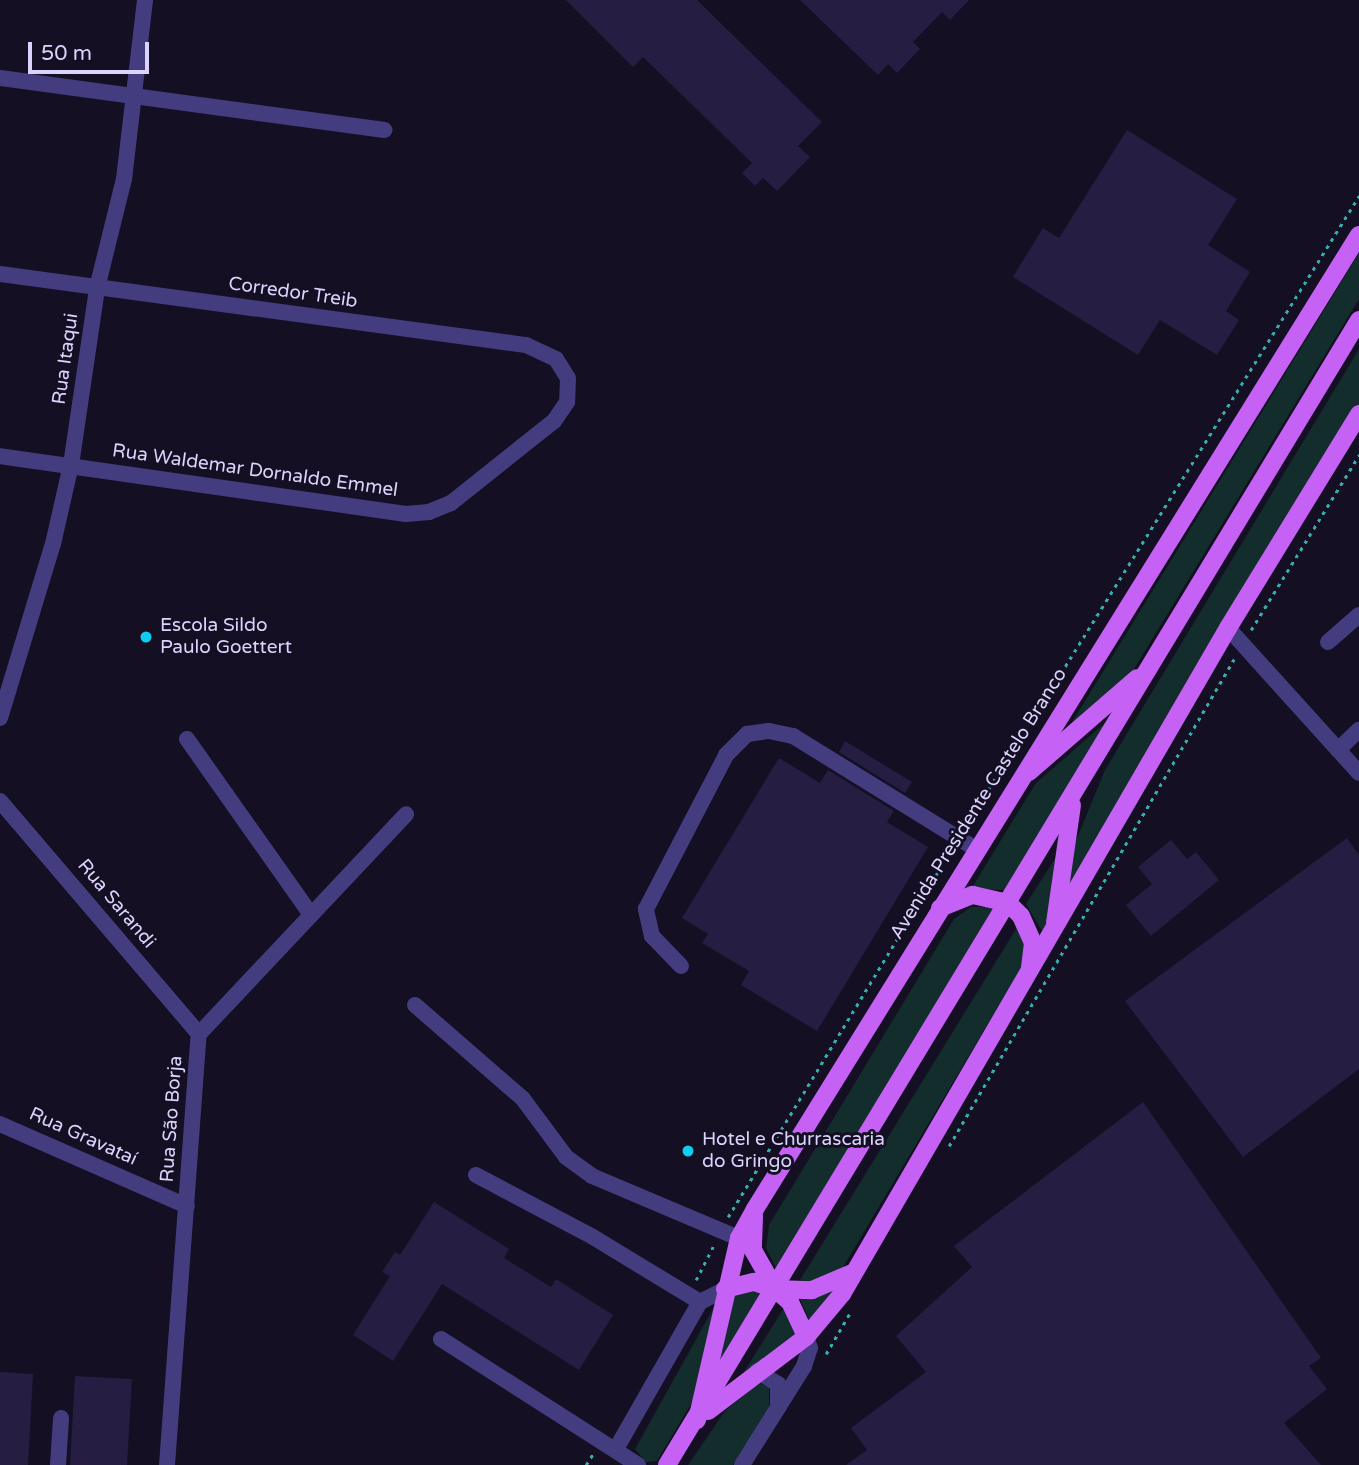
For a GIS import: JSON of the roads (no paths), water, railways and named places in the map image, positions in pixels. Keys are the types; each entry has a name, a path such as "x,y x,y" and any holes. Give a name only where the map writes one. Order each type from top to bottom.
{"main road":[{"name":"Avenida Presidente Castelo Branco","path":"697,1420 725,1289 739,1238 755,1209 1014,785 1359,236"},
{"name":"Avenida Presidente Castelo Branco","path":"667,1465 697,1420 1359,320"},
{"name":"Avenida Presidente Castelo Branco","path":"697,1420 757,1371 806,1337 829,1313 1054,934 1228,628 1359,414"},
{"path":"1014,785 1150,666"},
{"path":"1054,934 1073,796"},
{"path":"940,908 973,895 1007,903 1021,916 1033,943 1029,976"},
{"path":"755,1209 753,1250 775,1289 790,1302 806,1337"},
{"path":"725,1289 754,1282 775,1289 824,1288 853,1272"}],"street":[{"name":"Rua Itaqui","path":"0,719 53,544 71,465 97,288 124,179 145,0"},
{"path":"0,78 136,93 384,130"},
{"name":"Corredor Treib","path":"0,274 526,345 556,359 568,378"},
{"name":"Rua Waldemar Dornaldo Emmel","path":"0,456 406,514 429,512 451,503 554,421 567,402 568,378"},
{"path":"1328,642 1359,615"},
{"path":"1228,628 1359,773"},
{"path":"1338,750 1359,730"},
{"path":"681,966 652,936 646,909 726,755 747,734 769,731 793,736 976,849"},
{"path":"187,739 311,915"},
{"name":"Rua Sarandi","path":"0,801 199,1034"},
{"name":"Rua São Borja","path":"167,1465 199,1034 406,814"},
{"path":"415,1005 523,1099 566,1157 592,1176 739,1238"},
{"name":"Rua Gravataí","path":"0,1124 187,1206"},
{"path":"477,1175 593,1237 700,1303"},
{"path":"617,1449 700,1303 725,1289"},
{"path":"742,1465 778,1410 810,1352 806,1337"},
{"path":"441,1339 617,1449 638,1465"},
{"path":"757,1371 778,1384 778,1410"},
{"path":"58,1465 61,1418"}],"place":[{"name":"Escola Sildo Paulo Goettert","path":"146,637"},
{"name":"Hotel e Churrascaria do Gringo","path":"688,1151"}]}
